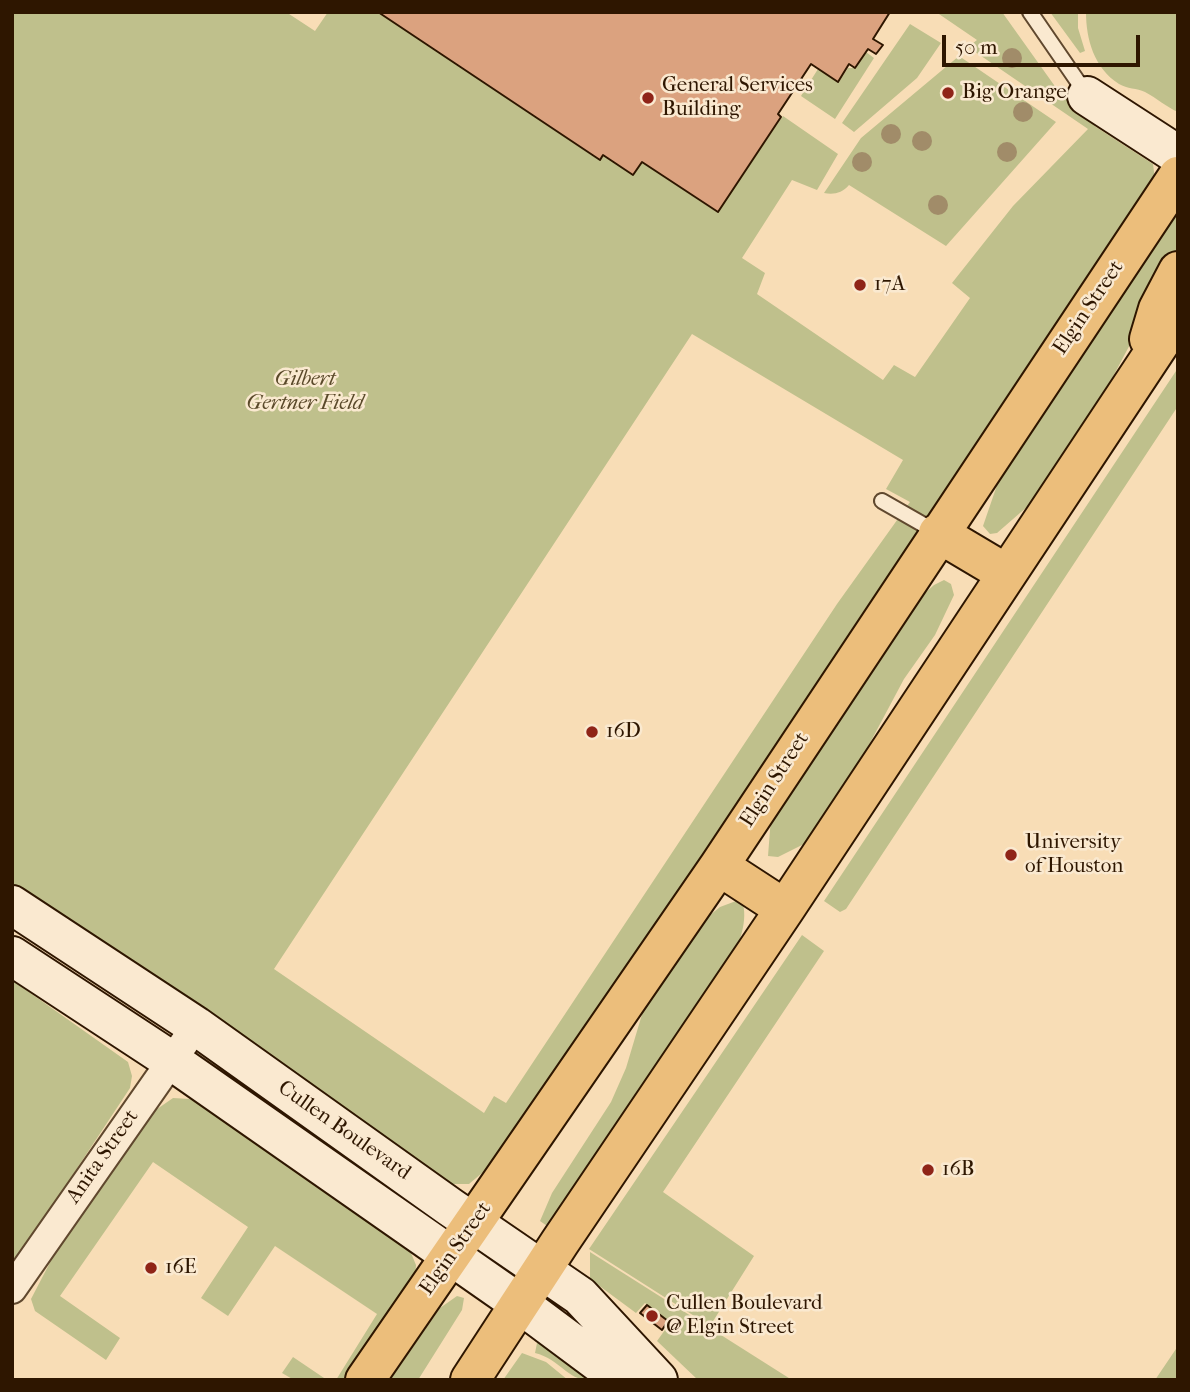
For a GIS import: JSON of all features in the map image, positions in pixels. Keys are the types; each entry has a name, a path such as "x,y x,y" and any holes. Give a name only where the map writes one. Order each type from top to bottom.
{"main road":[{"name":"Elgin Street","path":"365,1380 719,866 1178,176"},
{"path":"1136,377 1158,309 1178,271"},
{"path":"470,1380 1178,316"},
{"path":"938,533 1007,575"},
{"path":"719,866 785,909"}],"street":[{"path":"1087,96 1178,155"},
{"name":"Cullen Boulevard","path":"12,905 196,1026 580,1296 658,1380"},
{"name":"Cullen Boulevard","path":"12,956 172,1062 520,1304 622,1380"},
{"name":"Anita Street","path":"12,1289 196,1026"}],"lane":[{"path":"1030,12 1087,96"},
{"path":"882,501 938,533"}],"green space":[{"name":"Gilbert Gertner Field","path":"12,12 286,12 315,31 328,12 378,12 599,160 603,155 633,175 642,162 717,212 783,116 838,154 817,190 792,180 742,258 765,273 757,294 883,380 894,365 915,377 970,298 952,283 1013,206 1088,129 968,47 977,40 936,12 1002,12 1059,92 1096,127 1153,164 1155,180 692,875 488,1168 469,1184 451,1184 434,1176 12,887","holes":["692,334 903,460 886,489 910,502 837,604 506,1103 494,1096 484,1113 274,969"]},
{"path":"1050,12 1078,12 1078,28 1085,51 1080,53"},
{"path":"1086,12 1178,12 1178,112 1145,92 1119,84 1103,70 1090,42"},
{"path":"910,24 941,43 917,78 854,132 842,123"},
{"path":"866,52 874,58 835,119 801,96 818,69 839,82 848,68 856,68"},
{"path":"959,56 1056,122 946,246 849,185 838,193 824,193 861,138"},
{"path":"1178,215 1178,254 1082,435 1057,475 1028,506 997,533 990,534 983,526 1006,459 1163,226"},
{"path":"1178,368 1178,406 846,909 840,912 824,901"},
{"path":"944,580 951,584 954,595 935,635 904,679 847,786 806,843 778,857 768,856 771,817 913,604 934,585"},
{"path":"736,901 743,904 744,920 730,966 550,1228 540,1221 552,1193 611,1102 626,1068 646,1001 705,919 720,907"},
{"path":"802,935 824,951 663,1192 754,1256 710,1326 589,1249"},
{"path":"12,980 128,1062 132,1076 130,1088 12,1267"},
{"path":"173,1098 190,1099 235,1127 411,1253 416,1265 415,1281 356,1380 336,1380 377,1314 275,1246 228,1316 201,1298 248,1227 153,1162 60,1296 120,1338 106,1360 35,1311 31,1299 56,1251 150,1114"},
{"path":"590,1252 792,1380 698,1380 657,1341 670,1323 645,1303 636,1313 590,1279"},
{"path":"457,1296 464,1298 462,1310 418,1380 390,1380 440,1308"},
{"path":"537,1343 547,1345 589,1380 575,1377 551,1360 535,1353"},
{"path":"1178,1346 1178,1376 1175,1380 1155,1380"},
{"path":"522,1353 546,1362 568,1380 503,1380"},
{"path":"293,1357 327,1380 294,1380 282,1373"}],"building":[{"name":"General Services Building","path":"378,12 890,12 873,39 883,45 876,54 868,49 855,68 849,64 838,82 811,64 778,114 781,117 718,212 642,162 633,175 603,155 600,160"},
{"name":"Cullen Boulevard @ Elgin Street","path":"647,1305 668,1321 662,1330 640,1313"}],"place":[{"name":"Big Orange","path":"948,93"},
{"name":"General Services Building","path":"648,98"},
{"name":"17A","path":"860,285"},
{"name":"16D","path":"592,732"},
{"name":"University of Houston","path":"1011,855"},
{"name":"16B","path":"928,1170"},
{"name":"16E","path":"151,1268"},
{"name":"Cullen Boulevard @ Elgin Street","path":"652,1316"}]}
